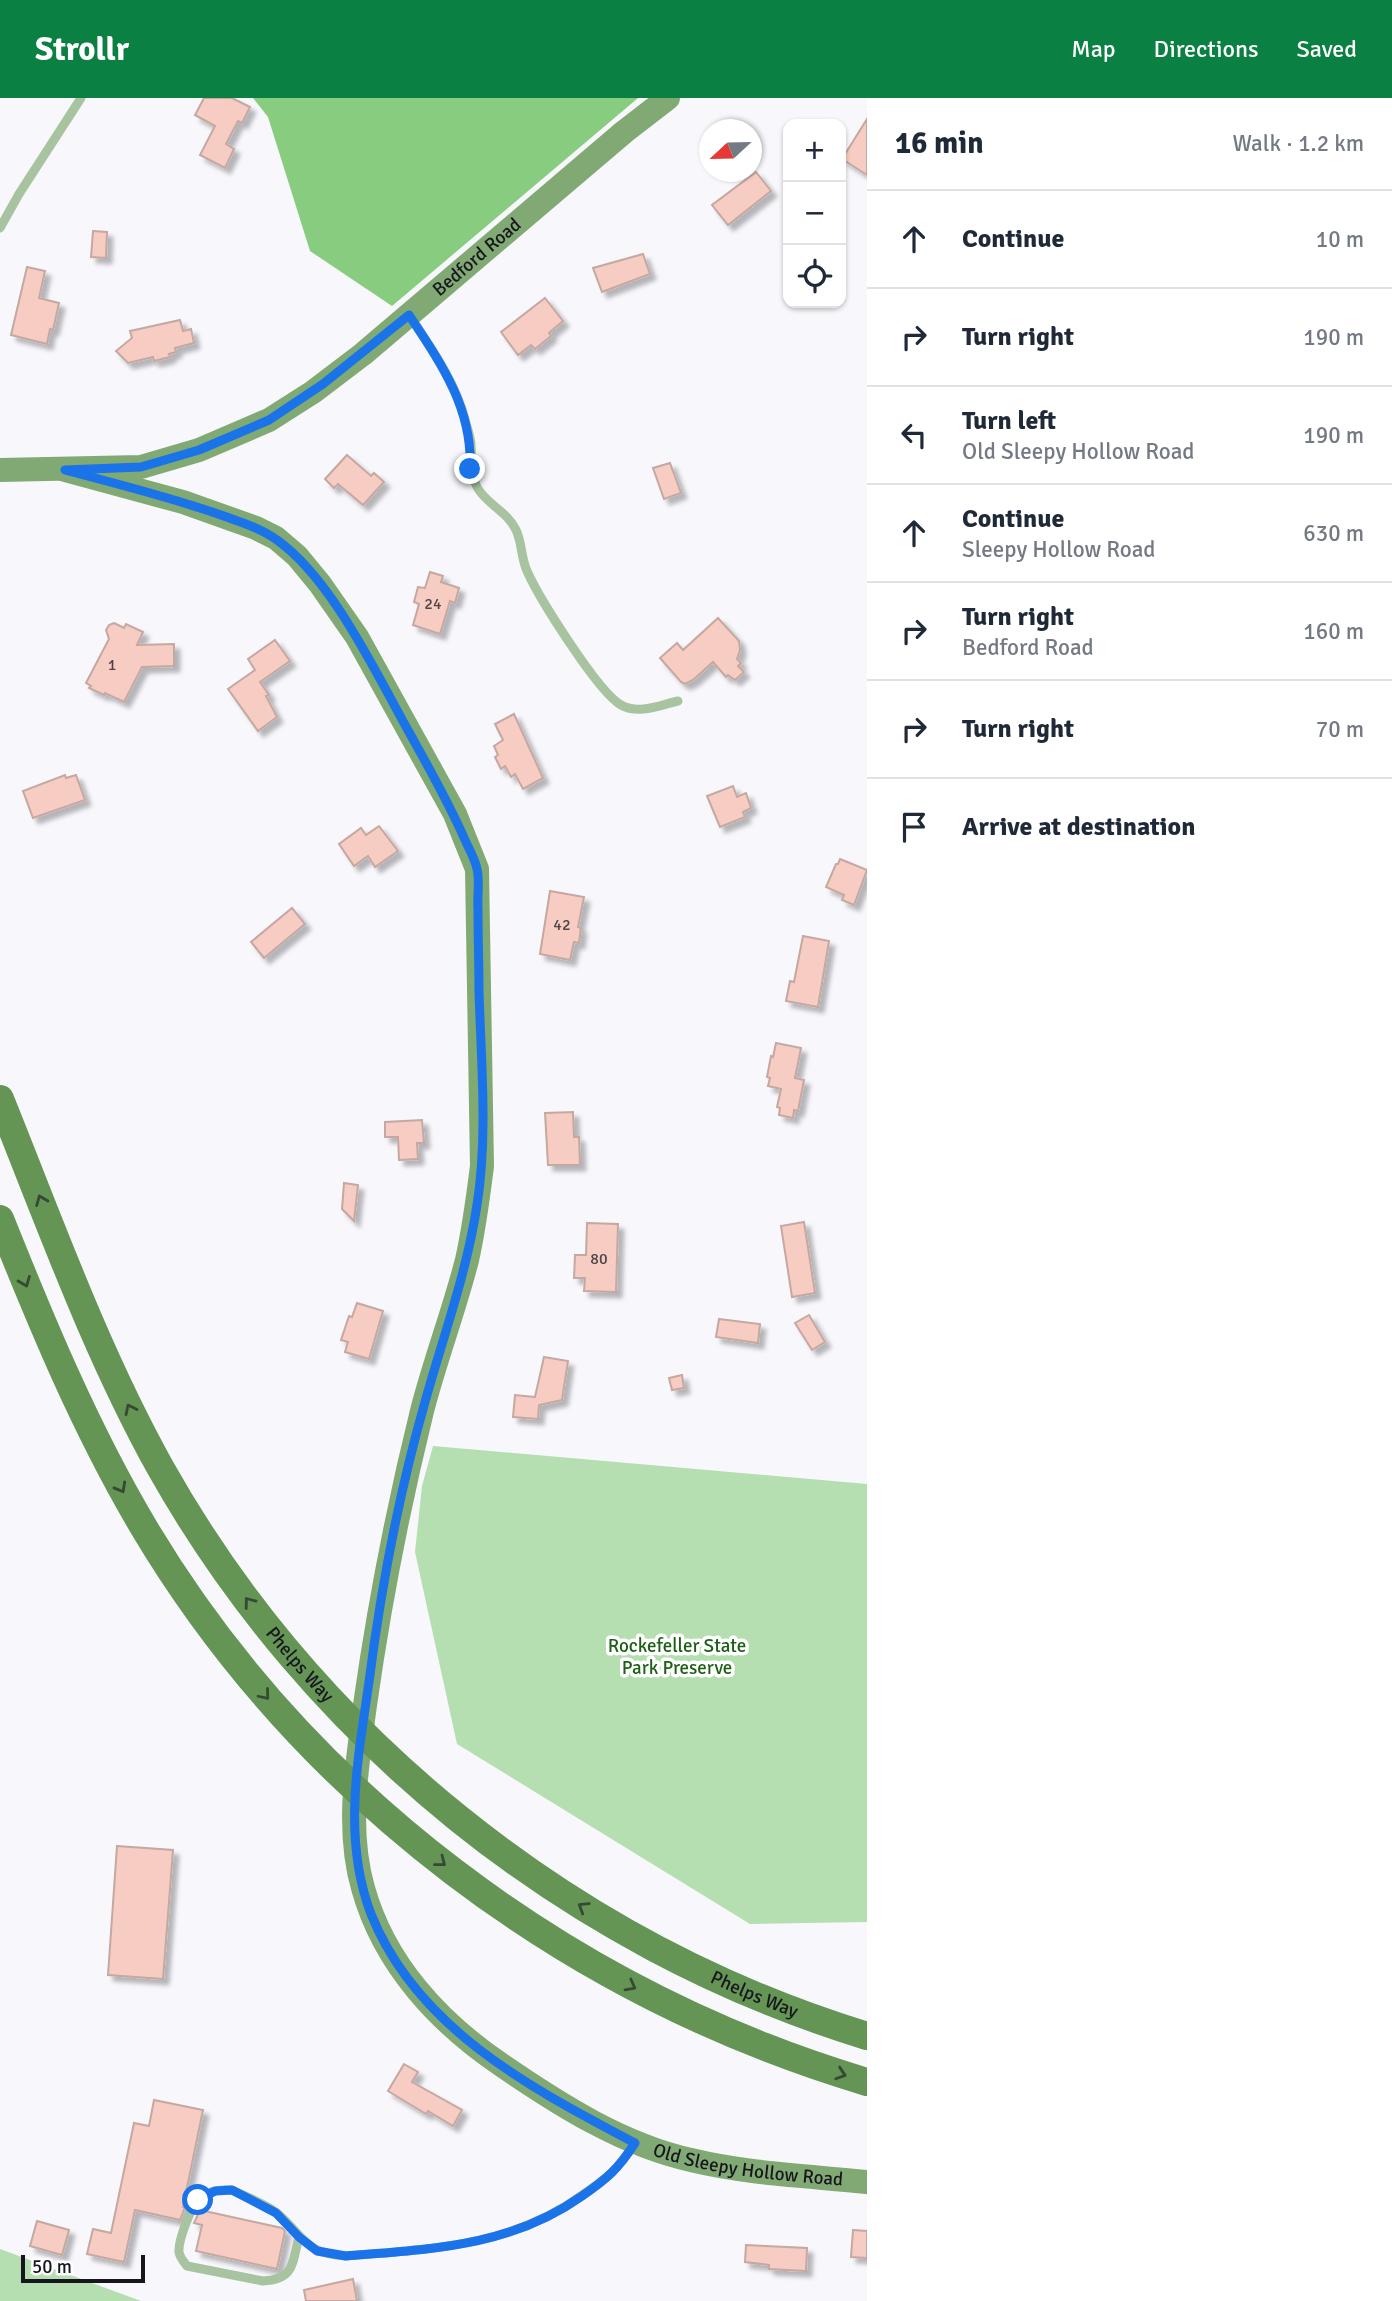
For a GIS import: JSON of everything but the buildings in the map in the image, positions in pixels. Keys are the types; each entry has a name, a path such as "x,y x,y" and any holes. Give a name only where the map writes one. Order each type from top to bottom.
{"main road":[{"name":"Phelps Way","path":"0,1099 102,1350 161,1467 232,1580 285,1649 340,1710 450,1812 518,1865 624,1931 673,1959 752,1995 867,2036"},
{"path":"0,1219 75,1398 145,1529 195,1606 230,1651 278,1709 333,1768 388,1819 457,1875 502,1907 611,1975 734,2035 867,2082"}],"street":[{"name":"Bedford Road","path":"0,470 141,467 199,450 269,420 323,384 409,315 624,132 668,98"},
{"name":"Old Sleepy Hollow Road","path":"65,470 183,502 257,528 276,538 297,556 357,637 454,814 477,869 482,1166 477,1206 467,1259 424,1406 398,1516 371,1663 354,1806 357,1859 362,1886 382,1939 415,1989 458,2033 482,2053 582,2115 635,2143 690,2160 745,2170 867,2182"}],"lane":[{"path":"0,228 81,98"},
{"path":"409,315 436,354 464,415 471,444 470,469 477,488 507,517 516,530 526,569 602,690 620,705 629,708 643,709 678,701"},
{"path":"299,2237 289,2272 274,2280 262,2281 187,2266 181,2260 179,2251 192,2208 206,2194 224,2190 232,2190 276,2213 317,2251 346,2256 468,2244 520,2230 557,2213 620,2166 635,2143"}],"green space":[{"path":"253,98 638,98 392,306 310,251 268,117"},
{"name":"Rockefeller State Park Preserve","path":"433,1446 867,1484 867,1922 750,1924 457,1744 415,1552 422,1486"},
{"path":"0,2249 141,2301 0,2301"}],"route":[{"path":"198,2200 215,2191 232,2190 276,2213 310,2247 328,2255 346,2256 468,2244 520,2230 566,2208 613,2174 635,2143 582,2115 482,2053 435,2011 415,1989 382,1939 362,1886 357,1859 354,1806 359,1751 385,1582 424,1406 467,1259 482,1166 477,869 454,814 357,637 297,556 276,538 257,528 183,502 65,470 141,467 199,450 269,420 313,392 409,315 436,354 464,415 471,444 470,469"}]}
